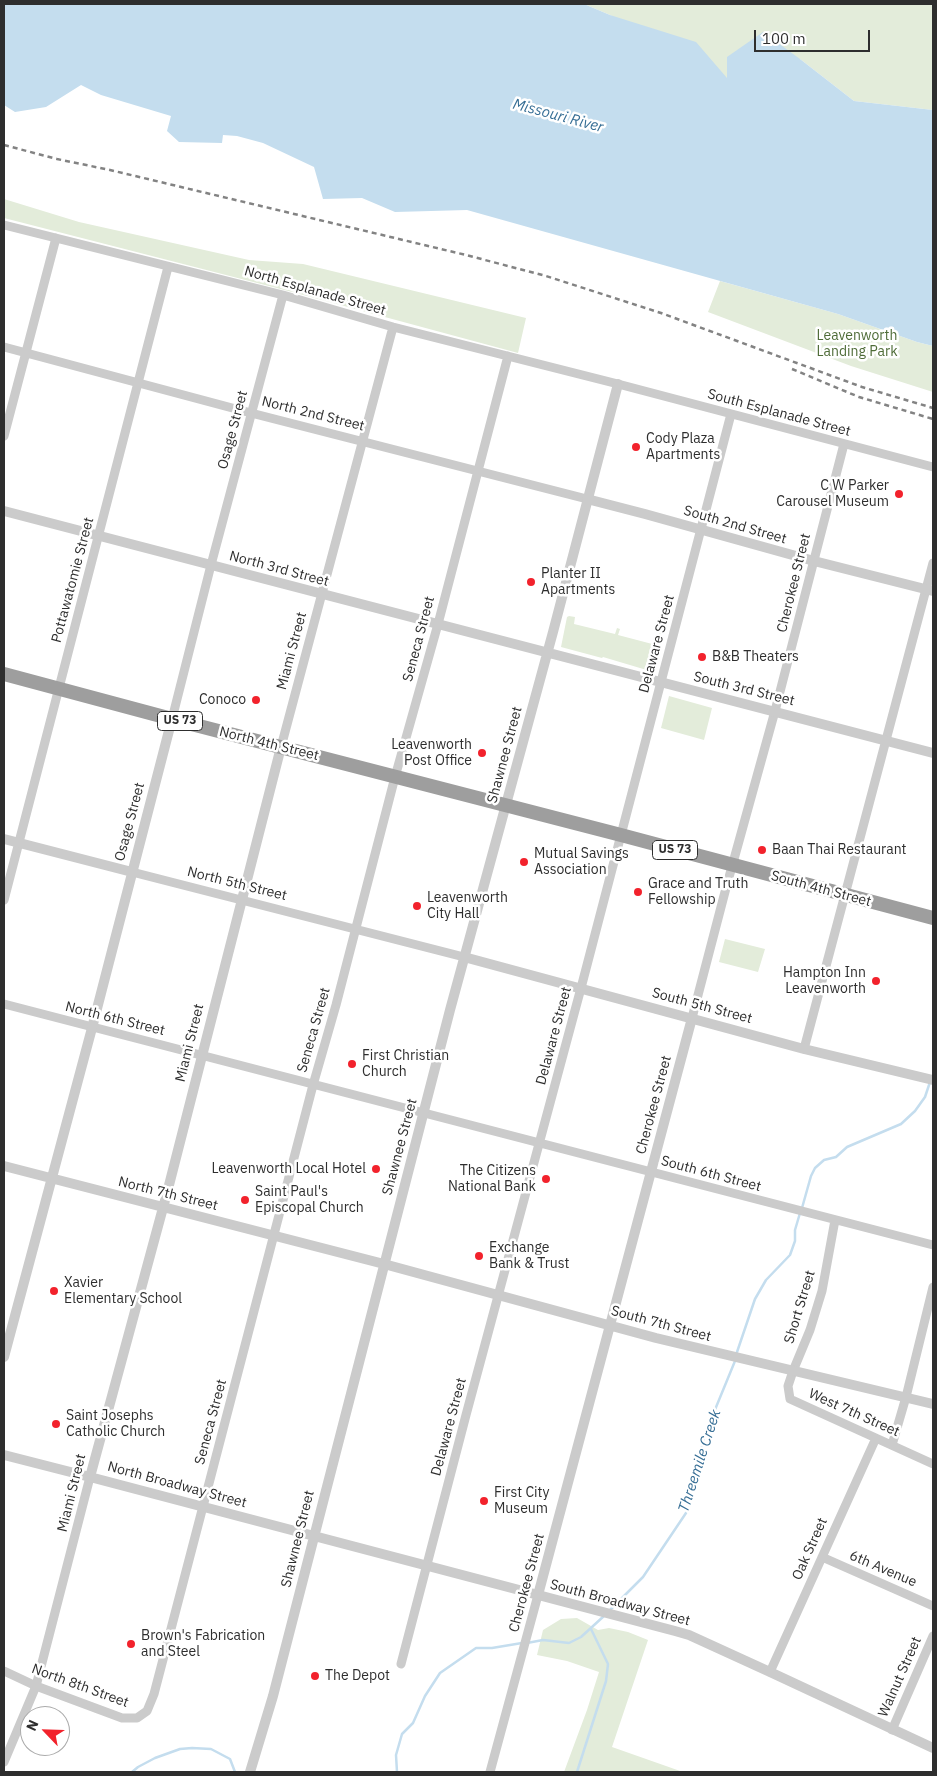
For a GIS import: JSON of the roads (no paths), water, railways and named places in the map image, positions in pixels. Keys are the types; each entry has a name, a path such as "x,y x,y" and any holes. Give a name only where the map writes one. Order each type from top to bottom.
{"highway":[{"name":"North 4th Street","path":"4,674 172,720 505,806"},
{"name":"South 4th Street","path":"505,806 933,918"}],"street":[{"name":"North Esplanade Street","path":"4,225 283,294 393,327 618,384"},
{"path":"4,436 56,238"},
{"name":"Pottawatomie Street","path":"4,900 168,267"},
{"name":"Osage Street","path":"4,1357 92,1028 283,294"},
{"name":"Miami Street","path":"4,1762 36,1686 321,594 393,327"},
{"name":"North 2nd Street","path":"4,347 251,413 587,499"},
{"name":"Seneca Street","path":"147,1711 154,1694 204,1507 313,1085 438,624 508,356"},
{"name":"South Esplanade Street","path":"618,384 933,467"},
{"name":"Shawnee Street","path":"250,1772 257,1752 464,957 548,654 618,384"},
{"name":"Delaware Street","path":"401,1664 732,414"},
{"name":"Cherokee Street","path":"490,1772 732,865 775,711 844,444"},
{"name":"South 2nd Street","path":"587,499 814,561 930,590"},
{"name":"North 3rd Street","path":"4,511 548,654"},
{"path":"804,1048 886,740 930,590 933,563"},
{"name":"South 3rd Street","path":"548,654 933,753"},
{"name":"North 5th Street","path":"4,839 464,957"},
{"name":"South 5th Street","path":"464,957 804,1048 933,1080"},
{"name":"North 6th Street","path":"4,1004 424,1113"},
{"name":"South 6th Street","path":"424,1113 933,1245"},
{"name":"North 7th Street","path":"4,1166 384,1264"},
{"name":"Short Street","path":"793,1371 810,1330 822,1291 835,1220"},
{"name":"South 7th Street","path":"384,1264 702,1349 933,1404"},
{"path":"892,1445 933,1287"},
{"name":"West 7th Street","path":"793,1371 788,1386 790,1399 933,1464"},
{"name":"Oak Street","path":"770,1672 876,1438"},
{"name":"North Broadway Street","path":"4,1455 313,1536"},
{"name":"South Broadway Street","path":"313,1536 538,1596 637,1620 690,1636 933,1748"},
{"name":"6th Avenue","path":"822,1558 933,1606"},
{"name":"Walnut Street","path":"892,1730 933,1636"},
{"name":"North 8th Street","path":"4,1671 36,1686 122,1718 137,1718 147,1711"}],"water":[{"name":"Missouri River","path":"4,4 584,4 610,15 696,42 727,78 727,57 763,32 854,101 933,110 933,346 838,314 467,210 395,212 362,198 323,199 314,167 263,143 237,136 223,135 222,143 179,142 167,131 171,116 101,95 81,85 46,107 15,112 4,105"}],"waterway":[{"name":"Threemile Creek","path":"802,1208 815,1168 824,1160 836,1157 847,1147 901,1124 915,1111 925,1097 930,1082"},
{"name":"Threemile Creek","path":"736,1355 755,1299 766,1280 790,1255 795,1241 795,1230 800,1213"},
{"name":"Threemile Creek","path":"610,1610 643,1577 686,1513 705,1434 735,1361"},
{"name":"Threemile Creek","path":"527,1643 543,1640 569,1643 581,1637 604,1616"},
{"path":"577,1772 606,1681 608,1664 591,1629"},
{"name":"Threemile Creek","path":"397,1772 396,1755 402,1734 413,1723 425,1696 440,1673 476,1648 492,1648 522,1643"},
{"name":"Threemile Creek","path":"132,1772 155,1758 180,1749 192,1748 211,1749 230,1759 235,1772"}],"railway":[{"path":"4,145 466,255 546,276 661,313 862,387 933,408"},
{"path":"792,369 859,397 933,419"}],"place":[{"name":"Cody Plaza Apartments","path":"636,447"},
{"name":"C W Parker Carousel Museum","path":"899,494"},
{"name":"Planter II Apartments","path":"531,582"},
{"name":"B&B Theaters","path":"702,657"},
{"name":"Conoco","path":"256,700"},
{"name":"Leavenworth Post Office","path":"482,753"},
{"name":"Baan Thai Restaurant","path":"762,850"},
{"name":"Mutual Savings Association","path":"524,862"},
{"name":"Grace and Truth Fellowship","path":"638,892"},
{"name":"Leavenworth City Hall","path":"417,906"},
{"name":"Hampton Inn Leavenworth","path":"876,981"},
{"name":"First Christian Church","path":"352,1064"},
{"name":"Leavenworth Local Hotel","path":"376,1169"},
{"name":"The Citizens National Bank","path":"546,1179"},
{"name":"Saint Paul's Episcopal Church","path":"245,1200"},
{"name":"Exchange Bank & Trust","path":"479,1256"},
{"name":"Xavier Elementary School","path":"54,1291"},
{"name":"Saint Josephs Catholic Church","path":"56,1424"},
{"name":"First City Museum","path":"484,1501"},
{"name":"Brown's Fabrication and Steel","path":"131,1644"},
{"name":"The Depot","path":"315,1676"}],"park label":[{"name":"Leavenworth Landing Park","path":"857,344"}]}
